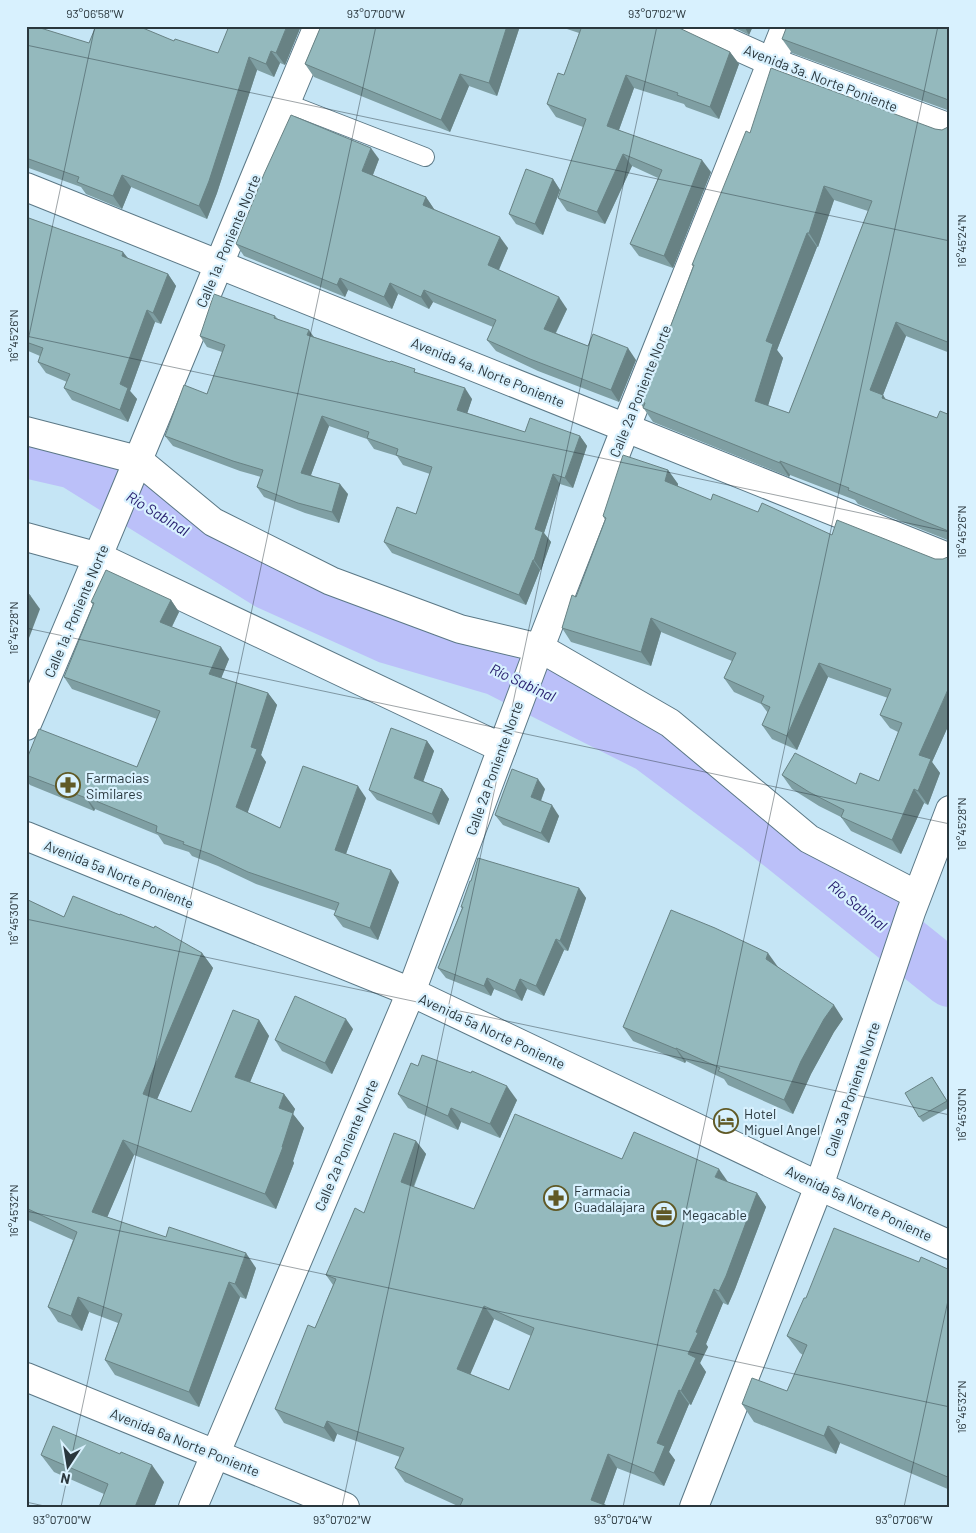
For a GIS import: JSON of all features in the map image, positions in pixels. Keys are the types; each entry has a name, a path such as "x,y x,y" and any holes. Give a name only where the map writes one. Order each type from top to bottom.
{"street":[{"name":"Calle 1a. Poniente Norte","path":"26,726 101,553 218,264 318,26"},
{"name":"Avenida 3a. Norte Poniente","path":"692,26 772,62 950,128"},
{"name":"Calle 2a Poniente Norte","path":"193,1507 411,992 536,656 786,26"},
{"name":"Avenida 4a. Norte Poniente","path":"26,187 950,558"},
{"path":"26,431 137,461 213,522 330,581 536,656 670,723 809,839 914,903"},
{"path":"26,538 101,553 502,747"},
{"name":"Calle 3a Poniente Norte","path":"694,1507 819,1186 914,903 950,810"},
{"name":"Avenida 5a Norte Poniente","path":"26,836 411,992 819,1186 950,1246"},
{"name":"Avenida 6a Norte Poniente","path":"26,1377 344,1507"}],"lane":[{"path":"286,102 425,157"}],"building":[{"path":"26,26 34,26 89,43 96,26 138,26 174,41 175,39 218,53 229,26 287,26 276,53 271,51 266,64 249,57 209,181 199,206 122,175 113,196 77,182 79,177 26,158"},
{"path":"321,26 507,26 489,83 460,74 441,120 305,64"},
{"path":"582,26 675,26 730,52 710,107 677,95 678,93 626,75 607,126 702,160 664,256 630,244 662,170 623,154 597,212 558,198 586,119 547,104 558,73 564,75"},
{"path":"787,26 950,26 950,102 782,39"},
{"path":"771,68 935,129 942,130 950,126 950,343 896,322 870,390 883,395 882,398 937,418 940,411 950,415 950,532 848,490 849,488 780,461 780,463 643,408 645,403 638,400 655,358 658,359 694,265 692,265 746,131 750,133","holes":["824,186 872,201 789,413 755,401 773,344 766,341 807,233 809,233"]},
{"path":"291,115 371,148 362,171 426,197 423,205 500,237 488,265 559,297 544,329 588,346 593,334 628,348 611,390 530,359 487,340 496,320 424,290 421,297 390,283 384,297 340,278 337,285 236,244 264,174"},
{"path":"526,169 553,179 535,224 509,214"},
{"path":"26,217 123,252 122,256 168,274 153,313 147,310 120,384 128,388 120,410 64,388 70,374 38,362 43,348 26,342"},
{"path":"214,294 309,330 307,335 415,369 414,372 465,388 457,410 525,432 530,418 580,436 565,478 553,474 535,529 543,532 534,560 519,595 384,542 397,507 416,514 432,467 396,455 398,449 367,438 369,432 322,416 301,473 340,484 332,512 298,503 257,487 263,470 165,436 184,385 207,394 225,345 200,336"},
{"path":"623,455 668,470 665,481 711,500 713,494 758,512 762,503 832,535 837,520 935,559 943,559 950,556 950,685 919,755 931,759 918,791 914,789 892,840 841,817 844,810 809,792 782,775 795,753 856,784 860,773 879,781 902,723 880,715 891,689 819,663 787,736 762,725 770,707 761,703 764,696 724,678 736,653 651,618 641,652 562,628 572,595 576,597 606,518 603,516"},
{"path":"106,570 171,600 160,622 221,647 209,674 268,693 251,747 257,749 236,807 280,828 303,766 358,786 335,850 391,870 370,928 334,915 339,903 248,872 183,844 184,842 156,832 157,826 26,775 26,761 39,729 137,767 160,711 64,677 94,603 91,602"},
{"path":"26,594 30,595 26,606"},
{"path":"391,728 427,741 414,778 442,789 432,814 369,790"},
{"path":"512,769 538,779 531,797 552,805 541,833 495,815"},
{"path":"478,858 579,888 560,941 556,939 536,986 520,979 515,991 487,978 484,986 438,968 463,907 461,907"},
{"path":"73,896 154,928 155,926 202,953 143,1094 191,1112 233,1010 259,1020 235,1077 284,1094 279,1108 293,1113 283,1147 265,1194 123,1140 92,1212 166,1237 169,1227 246,1253 235,1284 229,1282 189,1392 105,1360 122,1314 78,1297 71,1316 48,1307 77,1232 26,1208 26,899 64,917"},
{"path":"671,910 768,953 766,959 834,1005 824,1019 801,1061 784,1100 718,1071 720,1068 676,1048 623,1027"},
{"path":"295,996 346,1019 325,1063 275,1040"},
{"path":"422,1055 471,1073 472,1071 507,1086 490,1124 451,1108 448,1116 398,1094 411,1063 418,1066"},
{"path":"932,1077 947,1101 919,1117 905,1093"},
{"path":"515,1114 622,1159 634,1132 719,1169 715,1177 757,1193 726,1276 719,1291 714,1289 696,1332 698,1333 688,1354 696,1358 681,1391 679,1390 657,1443 665,1446 654,1473 608,1454 591,1500 610,1507 463,1507 460,1506 463,1499 395,1468 404,1448 327,1421 324,1428 275,1409 308,1325 315,1328 336,1279 326,1275 355,1208 364,1213 394,1133 416,1141 401,1182 474,1209","holes":["484,1306 534,1328 509,1390 457,1369"]},
{"path":"834,1228 919,1262 921,1257 950,1270 950,1478 828,1426 824,1436 742,1404 752,1378 787,1391 807,1345 787,1336 804,1298 806,1298"},
{"path":"53,1426 152,1465 135,1507 99,1507 108,1484 41,1455"}],"waterway":[{"name":"Río Sabinal","path":"26,450 74,461 269,582 389,636 498,668 651,745 758,825 950,979"}],"place":[{"name":"Farmacias Similares","path":"68,785"},
{"name":"Hotel Miguel Angel","path":"726,1121"},
{"name":"Farmacia Guadalajara","path":"556,1198"},
{"name":"Megacable","path":"664,1214"}]}
